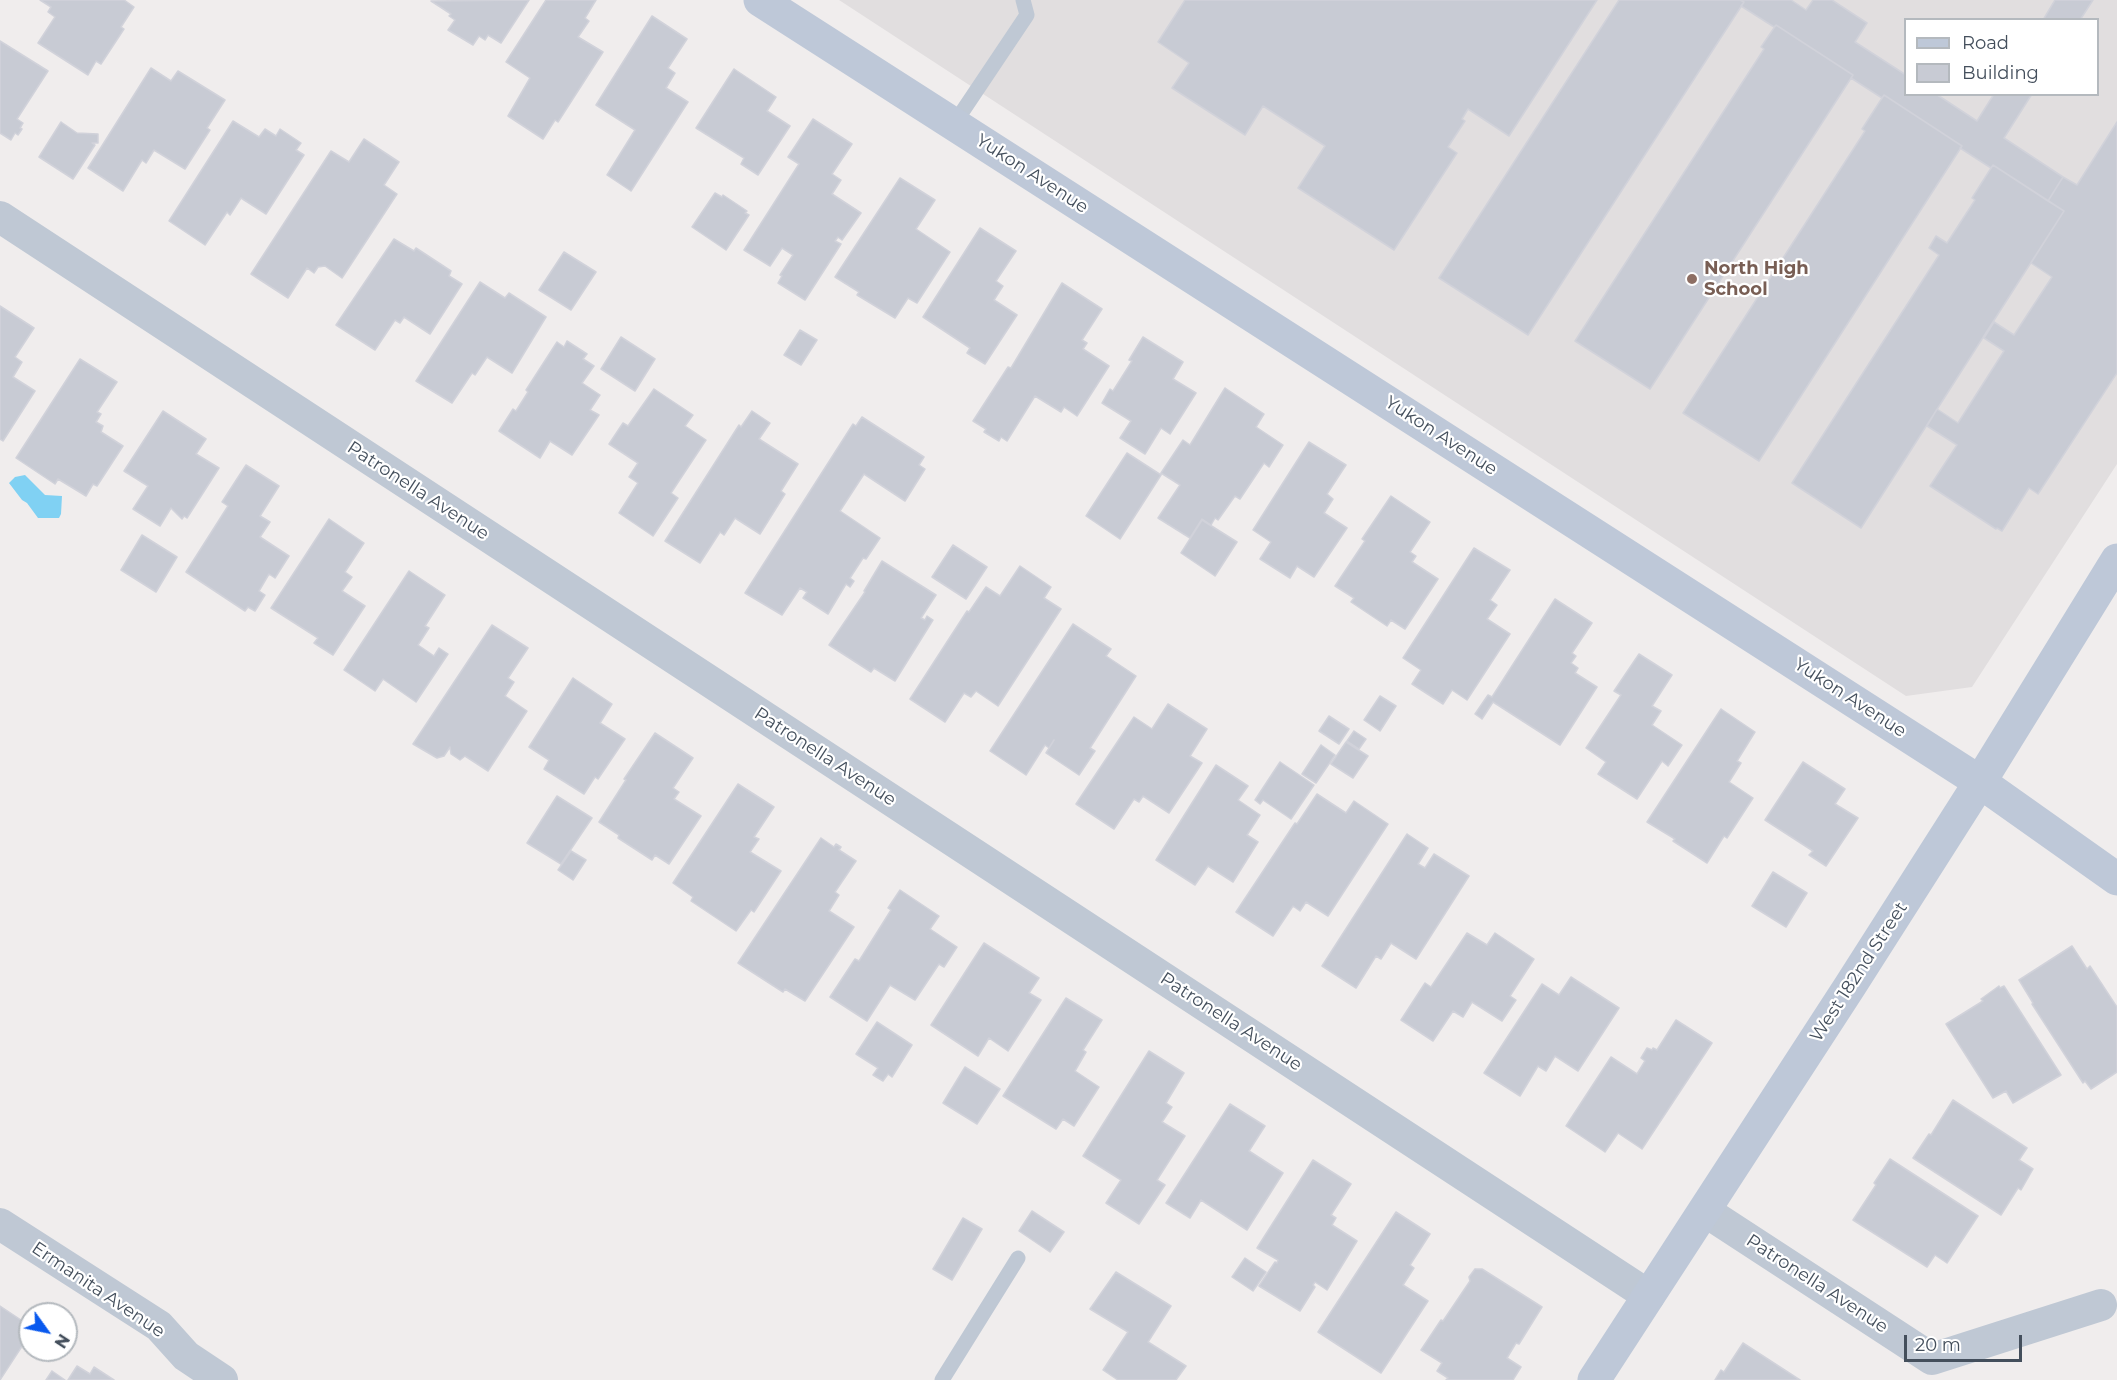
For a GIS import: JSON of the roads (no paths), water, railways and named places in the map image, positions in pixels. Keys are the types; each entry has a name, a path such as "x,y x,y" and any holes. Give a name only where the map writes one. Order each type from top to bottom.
{"street":[{"name":"Yukon Avenue","path":"760,0 1980,782 2117,879"},
{"name":"Patronella Avenue","path":"0,218 1649,1296"},
{"name":"West 182nd Street","path":"1594,1380 1980,782 2117,560"},
{"name":"Patronella Avenue","path":"1705,1211 1932,1359 2101,1305"},
{"name":"Ermanita Avenue","path":"0,1224 159,1326 186,1356 222,1380"}],"lane":[{"path":"954,124 1027,15 1023,0"},
{"path":"942,1380 1018,1258"}],"water":[{"path":"25,475 45,495 62,496 59,518 38,518 9,483 15,477"}],"place":[{"name":"North High School","path":"1692,279"}]}
